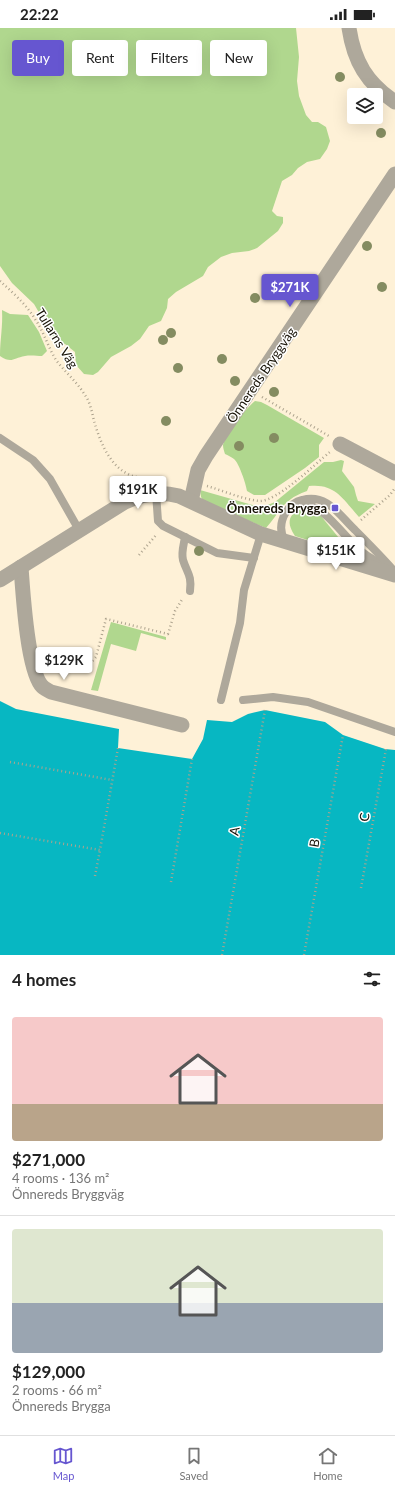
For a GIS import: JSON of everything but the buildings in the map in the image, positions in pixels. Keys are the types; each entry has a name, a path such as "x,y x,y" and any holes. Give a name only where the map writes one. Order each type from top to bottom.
{"street":[{"path":"349,28 351,40 363,70 370,82 395,102"},
{"name":"Önnereds Bryggväg","path":"191,501 198,470 206,456 395,174"},
{"path":"340,444 393,468"},
{"path":"0,580 79,530 155,485 167,493 191,501 261,534 395,573"},
{"path":"21,567 28,636 34,667 41,685 51,692 182,725"}],"lane":[{"path":"0,438 33,460 50,479 79,530"},
{"path":"155,485 158,521 163,526 218,553 254,558"},
{"path":"286,542 281,534 281,524 291,505 309,498 317,498 335,508 395,573"},
{"path":"297,502 307,503 325,514 362,552 395,573"},
{"path":"221,700 240,623 244,590 261,534"},
{"path":"185,537 182,549 183,559 191,581 190,591"},
{"path":"243,700 273,696 308,702 395,732"}],"path":[{"name":"Tullarns Väg","path":"0,281 20,300 35,318 55,358 85,395 89,402 101,443 110,457 122,470 130,475 155,485"},
{"path":"195,482 252,500 265,500 281,492 340,444 324,432 250,390"},
{"path":"352,528 395,488"},
{"path":"139,555 163,526"},
{"path":"90,664 96,657 106,618 168,634 177,607 190,591"},
{"name":"A","path":"222,955 265,710"},
{"name":"B","path":"304,955 343,735"},
{"path":"96,876 118,748"},
{"name":"C","path":"362,888 386,749"},
{"path":"171,882 192,759"},
{"path":"10,762 112,780"},
{"path":"0,832 100,850"}],"green space":[{"path":"0,28 296,28 299,57 297,81 299,96 306,115 312,122 318,122 326,127 330,141 327,149 320,159 307,162 298,168 292,175 282,181 272,211 277,216 283,217 283,223 278,231 257,248 249,251 232,253 221,257 208,267 203,276 176,292 168,299 167,308 161,321 149,326 140,339 131,346 111,357 98,372 93,375 84,374 76,365 75,352 65,344 55,340 34,304 12,283 0,266"},
{"path":"2,310 10,314 28,315 39,332 47,351 42,356 27,356 7,360 0,356"},
{"path":"255,401 267,405 324,438 319,445 319,457 265,495 254,495 247,491 244,479 236,461 225,454 223,446 232,428"},
{"path":"344,461 342,471 354,487 358,501 375,504 359,517 343,498 326,487 309,486 307,491 299,494 287,502 266,528 204,502 201,497 200,490 256,506 265,506 275,502 324,462"},
{"path":"301,509 309,509 321,516 352,554 295,536 291,528 290,520 296,511"},
{"path":"111,622 166,637 166,640 141,633 136,651 111,644 98,691 91,690"}],"water":[{"path":"0,701 16,709 119,729 118,748 192,759 203,739 207,720 232,722 248,714 265,710 325,722 343,735 385,749 395,750 395,955 0,955"}],"place":[{"name":"Önnereds Brygga","path":"335,508"}]}
